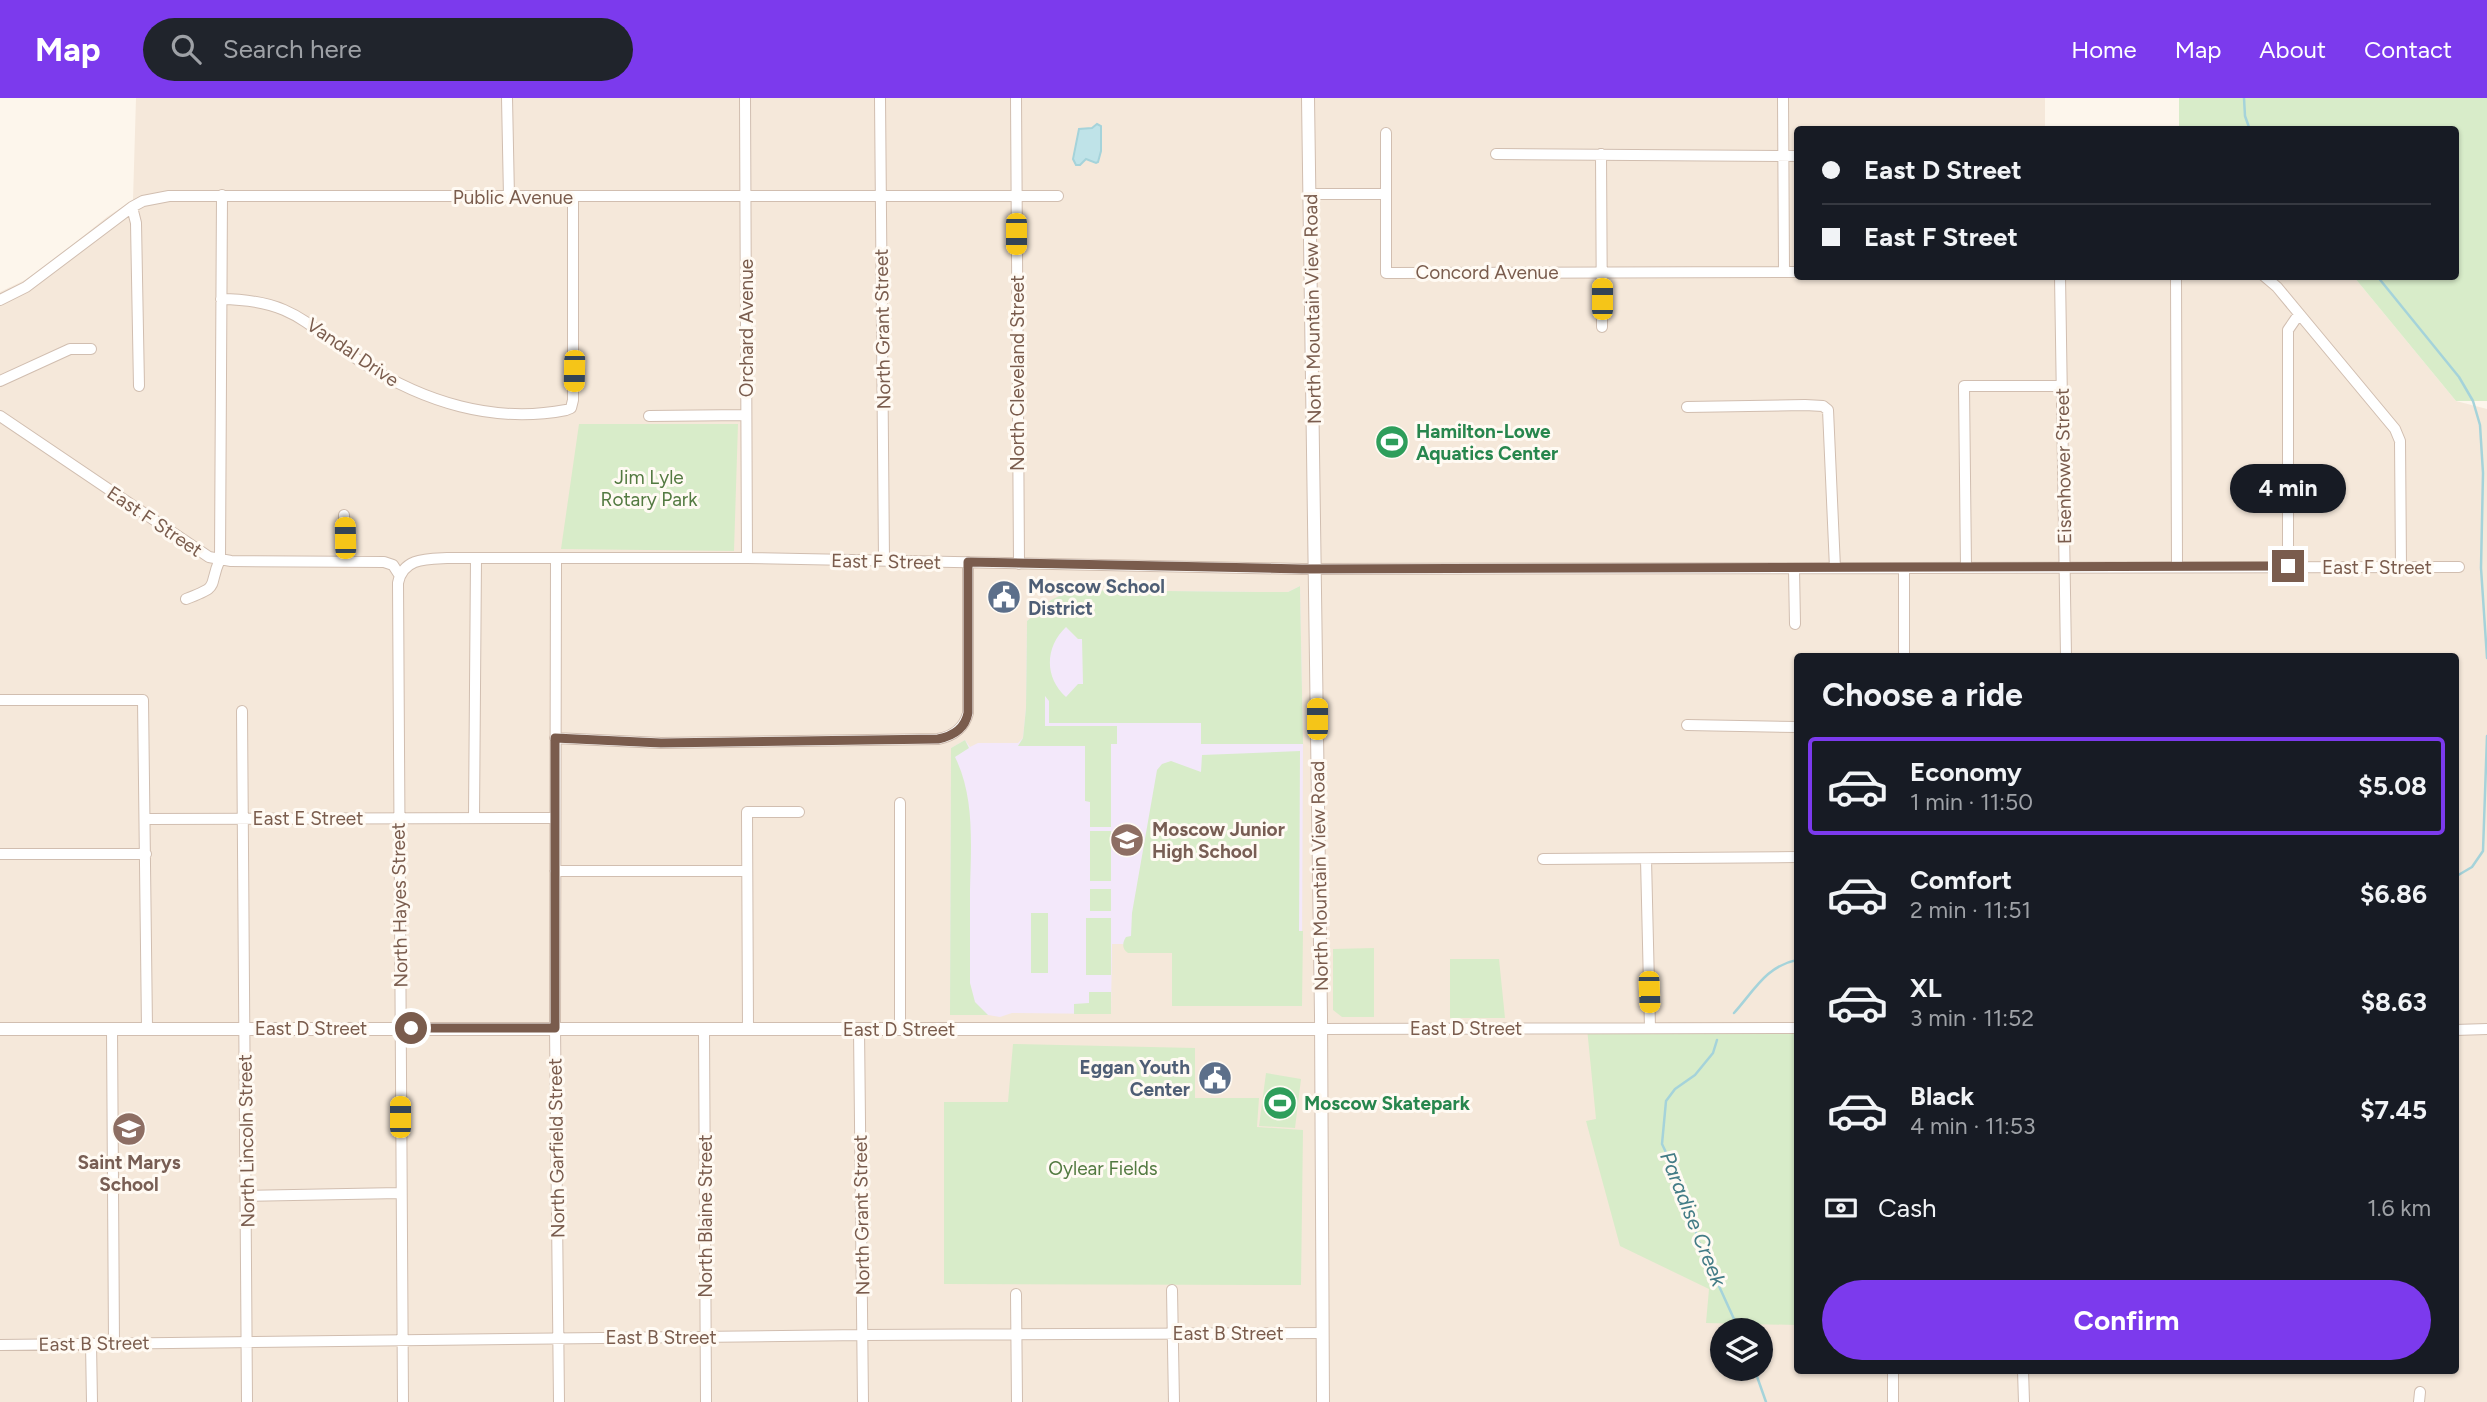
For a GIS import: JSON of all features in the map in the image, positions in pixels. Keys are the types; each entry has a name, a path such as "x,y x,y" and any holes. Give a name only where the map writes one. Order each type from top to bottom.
{"street":[{"path":"508,98 509,197"},
{"name":"Orchard Avenue","path":"745,98 747,558"},
{"name":"North Grant Street","path":"880,98 884,561"},
{"name":"North Cleveland Street","path":"1016,98 1019,564"},
{"name":"North Mountain View Road","path":"1308,98 1321,1029 1323,1402"},
{"path":"1783,98 1784,272"},
{"path":"1311,194 1386,194 1386,133"},
{"path":"1496,154 1794,156"},
{"path":"1601,154 1602,327"},
{"name":"Concord Avenue","path":"1386,194 1386,273 1794,272"},
{"path":"187,599 210,589 215,583 220,559 222,195"},
{"name":"Public Avenue","path":"0,300 26,287 132,207 143,201 169,196 1058,196"},
{"name":"Vandal Drive","path":"221,299 255,301 288,310 307,320 363,363 418,394 476,411 522,416 566,411 571,408 573,400 574,371 573,197"},
{"path":"132,207 136,223 139,386"},
{"name":"Eisenhower Street","path":"2060,280 2066,653"},
{"path":"2176,280 2178,567"},
{"path":"2269,280 2395,429 2400,441 2401,567"},
{"path":"2288,566 2288,330 2299,314"},
{"path":"0,381 70,349 91,349"},
{"path":"1966,568 1964,386 2062,386"},
{"path":"1687,407 1823,406 1828,410 1835,568"},
{"path":"649,416 746,415"},
{"name":"East F Street","path":"0,416 209,557 384,562 393,565 400,576 411,563 422,559 476,558 747,558 1315,569 2459,567"},
{"path":"344,515 345,562"},
{"path":"474,818 476,558"},
{"name":"North Garfield Street","path":"556,559 555,1028 559,1402"},
{"path":"555,738 661,743 938,739 951,736 961,728 968,713 968,562"},
{"path":"1904,568 1904,653"},
{"path":"1794,569 1795,624"},
{"name":"North Hayes Street","path":"400,576 398,818 403,1402"},
{"path":"0,700 143,700 147,1028"},
{"name":"North Lincoln Street","path":"243,711 247,1402"},
{"path":"1686,725 1794,727"},
{"path":"900,803 900,1029"},
{"path":"748,1029 747,812 799,812"},
{"name":"East E Street","path":"145,819 555,818"},
{"path":"0,854 146,854"},
{"path":"1543,859 1794,857"},
{"path":"1646,859 1650,1028"},
{"path":"555,871 747,871"},
{"name":"East D Street","path":"0,1029 1794,1028"},
{"path":"112,1029 114,1343"},
{"name":"North Grant Street","path":"859,1029 863,1402"},
{"path":"2459,1030 2487,1029"},
{"name":"North Blaine Street","path":"704,1030 706,1402"},
{"path":"247,1196 400,1193"},
{"path":"1172,1290 1174,1402"},
{"path":"1016,1294 1017,1402"},
{"name":"East B Street","path":"0,1345 863,1335 1323,1333"},
{"path":"91,1343 92,1402"},
{"path":"1893,1374 1893,1402"},
{"path":"2023,1374 2024,1402"}],"shaded area":[{"path":"136,98 2045,98 2045,126 1794,126 1794,280 2356,280 2456,401 2487,409 2487,1402 0,1402 0,292 25,280 107,217 133,200"},
{"name":"Moscow Junior High School","path":"1300,586 1303,744 1302,953 1128,953 1123,944 1112,944 1111,1014 1012,1013 1000,1017 950,1015 951,748 965,740 970,747 978,743 1018,743 1023,738 1027,621 1051,600 1073,589 1288,592"}],"green space":[{"path":"2179,98 2487,98 2487,401 2456,401 2356,280 2459,280 2459,126 2179,126"},
{"name":"Jim Lyle Rotary Park","path":"579,424 738,424 734,551 561,549"},
{"path":"1300,586 1303,744 1201,744 1201,723 1049,723 1049,701 1045,696 1045,726 1117,726 1117,744 1111,744 1111,827 1090,827 1090,802 1085,801 1085,746 1018,746 1023,738 1026,708 1027,621 1051,600 1073,589 1288,592","holes":["1066,627 1078,639 1082,639 1083,684 1078,684 1066,697 1054,680 1051,653"]},
{"path":"965,740 969,748 955,757 969,805 970,983 975,1002 988,1015 950,1015 951,748"},
{"path":"1300,751 1299,931 1303,931 1302,1006 1172,1006 1172,953 1128,953 1123,946 1126,937 1131,936 1132,913 1157,770 1162,764 1171,761 1201,772 1202,755"},
{"path":"1090,831 1111,831 1111,881 1090,881"},
{"path":"1090,889 1111,889 1111,911 1090,911"},
{"path":"1031,913 1048,913 1048,973 1031,973"},
{"path":"1086,918 1111,918 1111,975 1086,975"},
{"path":"1374,948 1374,1017 1342,1017 1333,1010 1333,949"},
{"path":"1450,959 1499,959 1505,1018 1450,1018"},
{"path":"1089,992 1111,992 1111,1014 1074,1014 1074,1004 1089,1003"},
{"path":"1587,1028 1794,1028 1794,1325 1773,1324 1773,1318 1710,1318 1710,1323 1706,1323 1709,1289 1620,1246 1586,1121 1596,1119"},
{"name":"Oylear Fields","path":"1013,1044 1195,1048 1195,1098 1259,1098 1257,1127 1303,1130 1301,1285 944,1284 944,1102 1008,1102"},
{"name":"Moscow Skatepark","path":"1266,1073 1301,1079 1295,1128 1259,1126"}],"water":[{"path":"1097,124 1101,126 1098,162 1086,159 1076,165 1073,159 1079,129 1092,128"}],"waterway":[{"name":"Paradise Creek","path":"2244,98 2249,126"},
{"name":"Paradise Creek","path":"2380,280 2459,377 2473,401 2480,425 2483,473 2481,568 2487,658"},
{"name":"Paradise Creek","path":"2459,875 2472,867 2483,851 2487,736"},
{"name":"Paradise Creek","path":"1734,1013 1769,974 1794,961"},
{"name":"Paradise Creek","path":"1717,1040 1713,1053 1695,1075 1675,1089 1666,1101 1662,1144 1672,1165 1670,1171 1691,1213 1698,1240 1734,1318"},
{"name":"Paradise Creek","path":"1759,1381 1766,1402"}],"place":[{"name":"Hamilton-Lowe Aquatics Center","path":"1392,442"},
{"name":"Moscow School District","path":"1004,597"},
{"name":"Moscow Junior High School","path":"1127,840"},
{"name":"Eggan Youth Center","path":"1215,1078"},
{"name":"Moscow Skatepark","path":"1280,1103"},
{"name":"Saint Marys School","path":"129,1129"}],"route":[{"path":"411,1028 555,1028 555,738 661,743 938,739 951,736 961,728 968,713 968,562 1302,569 2288,566"}]}
